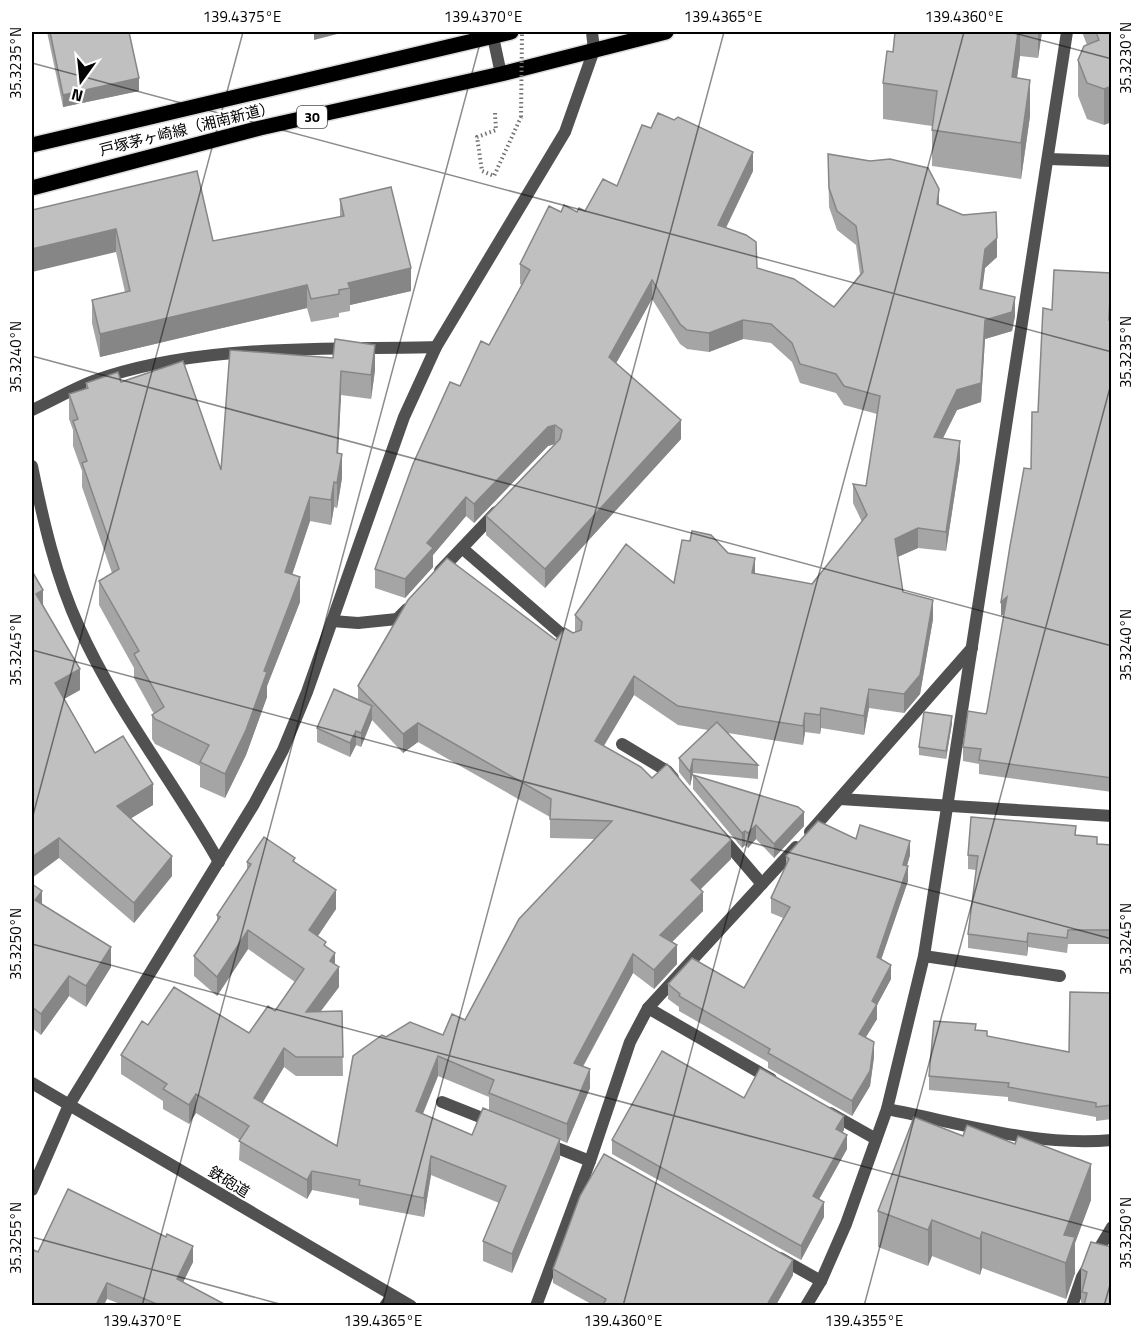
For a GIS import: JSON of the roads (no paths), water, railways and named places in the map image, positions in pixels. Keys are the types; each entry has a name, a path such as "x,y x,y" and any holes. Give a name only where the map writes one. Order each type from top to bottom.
{"main road":[{"name":"戸塚茅ヶ崎線（湘南新道）","path":"32,145 493,34 511,32"},
{"name":"戸塚茅ヶ崎線（湘南新道）","path":"32,188 260,128 501,74 666,32"}],"street":[{"path":"32,1191 69,1105 219,862 283,750 332,621 404,417 436,347 565,132 594,50 592,32"},
{"path":"806,1305 821,1281 846,1224 887,1109 924,956 1067,32"},
{"path":"493,34 501,74"},
{"path":"1048,159 1112,161"},
{"path":"32,410 94,381 172,361 243,352 436,347"},
{"path":"32,466 58,567 79,627 112,689 191,812 219,862"},
{"path":"433,579 508,500"},
{"path":"462,548 574,645"},
{"path":"332,621 358,623 397,620 419,596"},
{"path":"536,1305 596,1158 630,1042 648,1008 840,799 972,648"},
{"path":"622,744 667,771 682,788"},
{"path":"840,799 1112,816"},
{"path":"711,823 762,884"},
{"path":"924,956 1060,976"},
{"path":"648,1008 783,1085"},
{"name":"鉄砲道","path":"32,1083 388,1301 411,1305"},
{"path":"442,1102 506,1127"},
{"path":"814,1103 876,1139"},
{"path":"887,1109 1045,1140 1087,1142 1112,1140"},
{"path":"537,1140 596,1158"},
{"path":"1072,1305 1082,1277 1112,1227"},
{"path":"769,1252 821,1281"}]}
